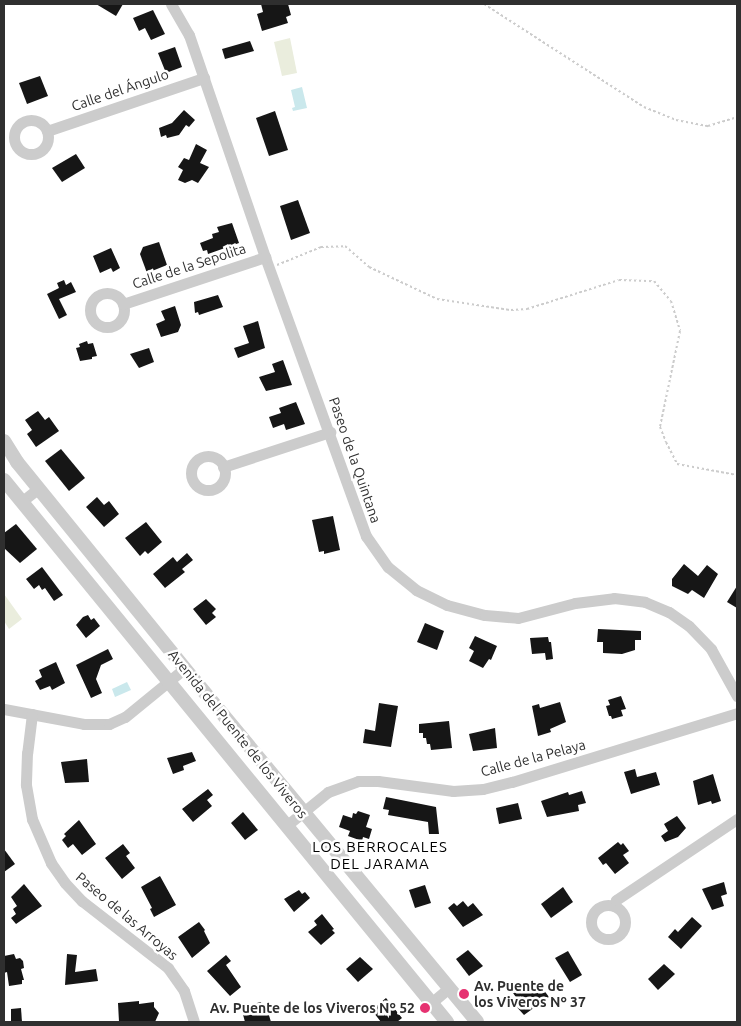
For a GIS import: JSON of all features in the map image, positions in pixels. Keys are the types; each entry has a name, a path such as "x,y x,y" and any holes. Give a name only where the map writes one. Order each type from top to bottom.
{"street":[{"name":"Paseo de la Quintana","path":"171,4 189,35 265,257 330,432 366,536 388,567 416,590 447,605 486,615 518,618 575,603 614,598 645,602 669,612 689,626 711,649 737,696"},
{"name":"Calle del Ángulo","path":"47,131 204,78"},
{"name":"Calle de la Sepolita","path":"123,304 265,257"},
{"path":"224,467 330,432"},
{"name":"Avenida del Puente de los Viveros","path":"4,441 17,462 303,813 477,1022"},
{"name":"Avenida del Puente de los Viveros","path":"4,480 447,1022"},
{"path":"22,502 39,488"},
{"path":"4,709 84,724 109,724 125,717 185,668"},
{"name":"Calle de la Pelaya","path":"286,826 328,792 358,781 378,781 453,791 483,789 512,782 737,713"},
{"name":"Paseo de las Arroyas","path":"32,714 26,753 26,785 32,819 51,863 65,883 82,901 168,968 184,991 194,1022"},
{"path":"614,906 616,900 737,819"},
{"path":"431,1003 449,988"}],"path":[{"path":"484,4 644,107 676,120 708,126 737,117"},
{"path":"270,269 321,247 345,246 368,267 437,299 511,310 526,309 619,280 654,281 671,301 680,331 660,427 666,442 677,464 737,475"}],"green space":[{"path":"290,38 297,73 282,76 274,42"},
{"path":"4,594 22,619 9,629 4,621"}],"water":[{"path":"302,87 307,108 293,111 292,108 295,107 291,90"},
{"path":"127,682 131,690 115,697 112,689"}],"building":[{"path":"96,4 123,4 116,16"},
{"path":"261,4 288,4 291,15 286,17 288,23 262,31 257,14 263,12"},
{"path":"153,10 165,34 151,40 145,28 139,31 133,18"},
{"path":"250,41 254,51 225,59 222,49"},
{"path":"175,47 182,67 166,73 158,53"},
{"path":"40,76 48,96 27,104 19,83"},
{"path":"184,110 195,120 189,127 186,125 179,135 167,138 166,135 161,137 159,128 172,123"},
{"path":"275,111 288,150 269,156 256,118"},
{"path":"196,144 207,150 200,163 209,167 198,183 192,180 185,183 178,180 183,170 178,167 184,158 189,160"},
{"path":"76,154 85,168 62,182 52,168"},
{"path":"298,200 310,233 291,240 280,206"},
{"path":"232,223 239,243 208,254 207,250 203,251 200,243 213,238 212,234 219,232 217,227"},
{"path":"159,242 167,265 147,273 140,254 143,247"},
{"path":"111,248 120,268 113,272 111,268 100,273 93,256"},
{"path":"64,280 66,285 71,282 76,292 59,299 67,315 59,319 47,294 59,288 57,283"},
{"path":"218,295 223,307 199,315 198,312 195,313 194,302"},
{"path":"175,306 181,325 178,332 161,337 156,324 165,320 161,311"},
{"path":"258,321 265,348 238,358 234,348 249,343 243,326"},
{"path":"87,341 88,344 93,343 97,356 80,361 76,348 80,347 79,344"},
{"path":"149,348 154,362 139,368 130,354"},
{"path":"283,360 292,385 266,391 259,377 275,372 272,364"},
{"path":"296,402 305,424 286,430 284,424 273,428 269,417 281,413 279,408"},
{"path":"38,411 45,420 49,417 59,431 36,447 27,434 32,430 25,420"},
{"path":"61,449 85,478 69,491 45,461"},
{"path":"97,497 104,505 109,501 119,514 104,527 86,507"},
{"path":"333,516 340,550 324,554 324,551 319,552 312,520"},
{"path":"146,522 162,542 148,554 145,551 140,556 125,538"},
{"path":"16,524 37,549 20,563 4,548 4,533"},
{"path":"187,553 193,560 182,569 185,572 165,588 153,574 173,557 177,562"},
{"path":"684,564 698,576 707,565 718,574 704,598 692,590 688,594 672,586 672,579"},
{"path":"42,567 63,595 54,601 45,588 42,590 39,585 34,589 26,579"},
{"path":"737,586 737,608 727,602"},
{"path":"206,599 216,609 212,613 216,617 206,625 193,609"},
{"path":"88,615 91,620 94,618 100,626 86,638 76,625 83,617"},
{"path":"425,623 444,631 437,650 417,642"},
{"path":"598,629 641,631 641,640 635,640 635,650 622,654 603,653 603,642 597,642"},
{"path":"475,636 497,646 491,660 489,659 483,668 469,661 474,651 469,648"},
{"path":"548,637 549,642 551,642 553,659 546,660 545,653 532,654 530,638"},
{"path":"108,649 113,659 101,665 96,679 102,693 91,698 76,665"},
{"path":"56,662 65,683 52,690 50,686 40,690 35,681 42,677 39,670"},
{"path":"621,696 626,709 621,710 623,716 612,719 606,706 610,705 608,700"},
{"path":"560,702 566,722 550,729 551,732 538,736 532,706 539,704 540,708"},
{"path":"379,703 398,706 391,747 363,743 365,729 375,731"},
{"path":"449,721 452,748 431,750 426,738 423,738 423,733 419,733 419,724"},
{"path":"495,728 497,748 473,751 469,734"},
{"path":"192,752 196,761 183,766 184,770 173,774 167,758"},
{"path":"87,759 89,782 65,783 61,762"},
{"path":"635,769 637,777 656,772 660,785 631,794 624,772"},
{"path":"713,774 721,801 712,804 711,801 698,805 693,781"},
{"path":"208,789 213,795 207,800 212,806 193,822 182,809"},
{"path":"582,791 586,803 578,805 579,811 547,817 541,801 568,792 569,795"},
{"path":"386,797 436,807 439,834 429,834 428,822 388,815 389,810 383,809"},
{"path":"518,803 522,819 499,824 496,808"},
{"path":"358,811 370,815 366,827 372,829 369,839 363,837 362,841 348,836 350,831 339,827 343,815 352,818 353,813 356,814"},
{"path":"243,812 258,830 245,840 231,823"},
{"path":"677,816 686,828 678,837 665,842 661,836 668,831 664,824"},
{"path":"79,820 96,844 82,855 73,844 68,848 62,840 66,836 64,834"},
{"path":"618,842 621,845 623,843 629,851 623,855 629,863 615,874 606,863 603,865 598,858"},
{"path":"123,844 130,853 126,856 135,868 122,879 105,858"},
{"path":"4,849 15,864 4,872"},
{"path":"160,876 176,905 154,917 150,909 152,908 141,887"},
{"path":"724,882 727,894 721,896 724,906 712,910 702,889"},
{"path":"24,884 42,906 16,924 11,918 16,914 13,909 17,906 11,897"},
{"path":"425,885 431,903 415,908 409,890"},
{"path":"563,887 573,902 551,918 541,904"},
{"path":"299,890 302,894 305,892 310,898 294,912 284,899"},
{"path":"463,901 468,907 473,903 483,915 463,927 448,908 454,903 457,906"},
{"path":"322,914 335,933 321,945 308,932 317,925 314,921"},
{"path":"692,917 702,926 681,949 668,937 675,929 678,932"},
{"path":"199,922 205,930 210,943 192,958 178,937"},
{"path":"468,950 483,966 469,976 456,959"},
{"path":"568,951 582,975 570,982 555,958"},
{"path":"14,954 16,959 20,958 23,961 24,968 21,969 24,980 22,980 22,984 9,986 7,972 4,973 4,956"},
{"path":"67,954 77,955 75,972 96,969 98,981 65,985"},
{"path":"226,955 231,961 226,965 241,987 230,996 207,971"},
{"path":"360,957 373,969 358,982 346,969"},
{"path":"664,964 675,974 658,990 648,979"},
{"path":"526,983 532,991 536,988 539,992 543,989 549,997 524,1015 514,1004 518,1000 513,993"},
{"path":"386,998 402,1018 397,1022 381,1022 374,1013 377,1011 374,1008"},
{"path":"139,1001 139,1004 154,1002 154,1007 159,1013 155,1022 119,1022 118,1003"},
{"path":"261,1002 262,1006 266,1005 271,1022 245,1022 241,1007"},
{"path":"21,1008 22,1022 11,1022 11,1009"}],"place":[{"name":"Av. Puente de los Viveros Nº 37","path":"464,994"},
{"name":"Av. Puente de los Viveros Nº 52","path":"425,1008"}],"district":[{"name":"LOS BERROCALES DEL JARAMA","path":"380,854"}]}
